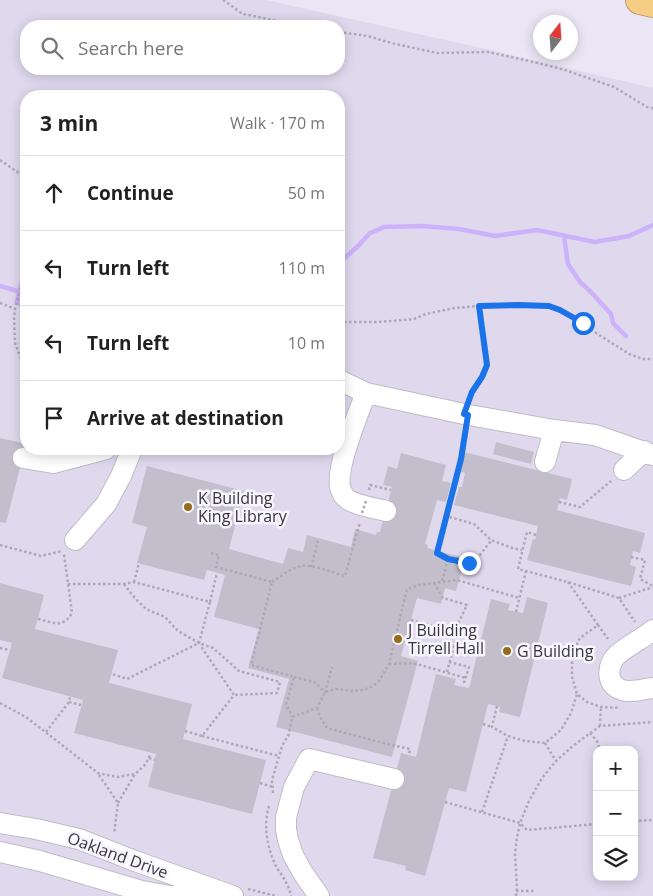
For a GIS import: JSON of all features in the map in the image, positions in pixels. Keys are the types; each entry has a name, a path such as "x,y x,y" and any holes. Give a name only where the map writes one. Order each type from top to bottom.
{"highway":[{"path":"640,0 653,3"}],"street":[{"path":"345,383 366,393 466,415 595,435 649,453"},
{"path":"345,453 366,393"},
{"path":"545,462 554,430"},
{"path":"624,470 649,453"},
{"path":"23,458 54,463 84,455"},
{"path":"75,540 106,504 130,455"},
{"path":"344,455 340,473 340,488 346,498 354,503 386,511"},
{"path":"649,633 618,654 611,663 609,673 611,681 620,690 653,688"},
{"path":"319,896 293,855 286,829 286,817 294,787 309,759 394,779"},
{"name":"Oakland Drive","path":"0,823 79,839 135,862 233,896"},
{"name":"Oakland Drive","path":"0,852 40,861 142,891 170,896 196,896"}],"path":[{"path":"223,0 243,14 273,20"},
{"path":"345,33 368,36 436,53 488,52 538,63 614,87 653,108"},
{"path":"0,160 20,174"},
{"path":"20,291 15,308 15,342 20,356"},
{"path":"0,303 15,308"},
{"path":"479,306 487,365 472,392 466,415 461,459 437,553 448,559 469,563 475,561 491,540"},
{"path":"345,322 414,319 426,314 454,308 479,306 549,306 560,310 630,354 643,359 653,359"},
{"path":"559,502 580,507 624,470"},
{"path":"362,513 366,501"},
{"path":"446,516 474,524 491,540 522,550"},
{"path":"332,667 325,692 314,682 251,665 272,582 287,572 301,566 345,576 360,522"},
{"path":"536,534 527,532 518,569 618,598 649,633"},
{"path":"311,567 318,541"},
{"path":"0,545 40,556 63,550 72,613 68,620 60,624 38,619"},
{"path":"211,553 219,555 216,567 272,582"},
{"path":"632,557 644,560 640,578 653,587"},
{"path":"442,582 448,559"},
{"path":"134,582 140,563"},
{"path":"516,612 526,571"},
{"path":"112,674 127,679 199,643 218,573"},
{"path":"466,678 413,663 389,664 407,589 419,585 457,580 519,598"},
{"path":"68,584 124,584 134,582 210,602"},
{"path":"434,583 443,598 467,605 458,624 447,672"},
{"path":"124,584 146,609 165,617 178,631 199,643 213,648 239,671 280,682 277,692 234,695 202,736"},
{"path":"618,598 653,587"},
{"path":"411,620 443,629 458,624"},
{"path":"199,643 234,695"},
{"path":"0,648 10,650"},
{"path":"450,662 469,667 464,683"},
{"path":"292,718 286,704 294,677"},
{"path":"482,724 508,736 525,741 545,743 561,730 571,713 577,694"},
{"path":"46,732 69,702 70,697"},
{"path":"69,702 82,705"},
{"path":"0,704 26,717 98,773 118,803"},
{"path":"492,727 497,706"},
{"path":"600,726 601,707"},
{"path":"317,708 327,728 410,749 409,755"},
{"path":"516,896 515,854 517,837 529,801 542,778 556,761 600,726 653,722"},
{"path":"185,731 279,756"},
{"path":"590,733 599,746"},
{"path":"482,812 508,736"},
{"path":"545,743 556,761"},
{"path":"114,834 118,803 135,774 144,766 150,753"},
{"path":"149,758 155,760"},
{"path":"98,773 117,777 135,774"},
{"path":"260,783 273,786"},
{"path":"445,802 520,824 527,830 593,824"},
{"path":"638,821 653,820"},
{"path":"516,891 535,891"}],"shaded area":[{"path":"0,0 266,0 653,88 653,896 0,896"},
{"path":"20,281 20,308 14,303"}],"building":[{"path":"0,438 20,443 20,455 23,455 6,523 0,522"},
{"path":"496,442 534,452 531,464 493,454"},
{"path":"464,452 572,479 567,500 560,498 557,510 645,533 640,553 633,551 630,565 636,567 631,586 527,560 538,526 454,505 459,487 462,487 465,473 459,471"},
{"path":"401,453 446,465 442,481 451,483 446,502 437,500 425,544 428,545 427,548 465,558 456,591 445,588 441,604 417,598 401,656 418,661 392,757 276,727 289,679 248,668 259,629 214,617 225,575 207,570 204,580 137,563 147,527 132,523 147,466 244,491 229,549 283,564 288,548 303,552 307,535 351,547 355,529 376,535 377,532 380,532 392,487 383,485 388,466 397,469"},
{"path":"0,583 44,595 35,629 118,650 109,683 192,704 183,739 266,760 252,814 148,787 156,754 74,733 83,700 2,678 12,643 0,640"},
{"path":"527,597 548,603 520,717 499,712 500,707 488,704 466,792 449,788 425,876 405,870 406,866 373,858 401,753 416,757 436,674 456,679 454,685 469,688 491,599 510,604 508,610 523,613"}],"waterway":[{"path":"345,258 370,233 384,227 423,226 459,229 495,236 537,230 595,242 629,236 653,225"},
{"path":"564,236 568,264 580,282 611,314 613,323 626,336"},
{"path":"0,286 20,291"}],"place":[{"name":"K Building King Library","path":"188,507"},
{"name":"J Building Tirrell Hall","path":"398,639"},
{"name":"G Building","path":"507,651"}],"route":[{"path":"469,563 448,559 437,553 461,459 468,415 464,414 472,392 487,365 479,306 549,306 583,323"}]}
